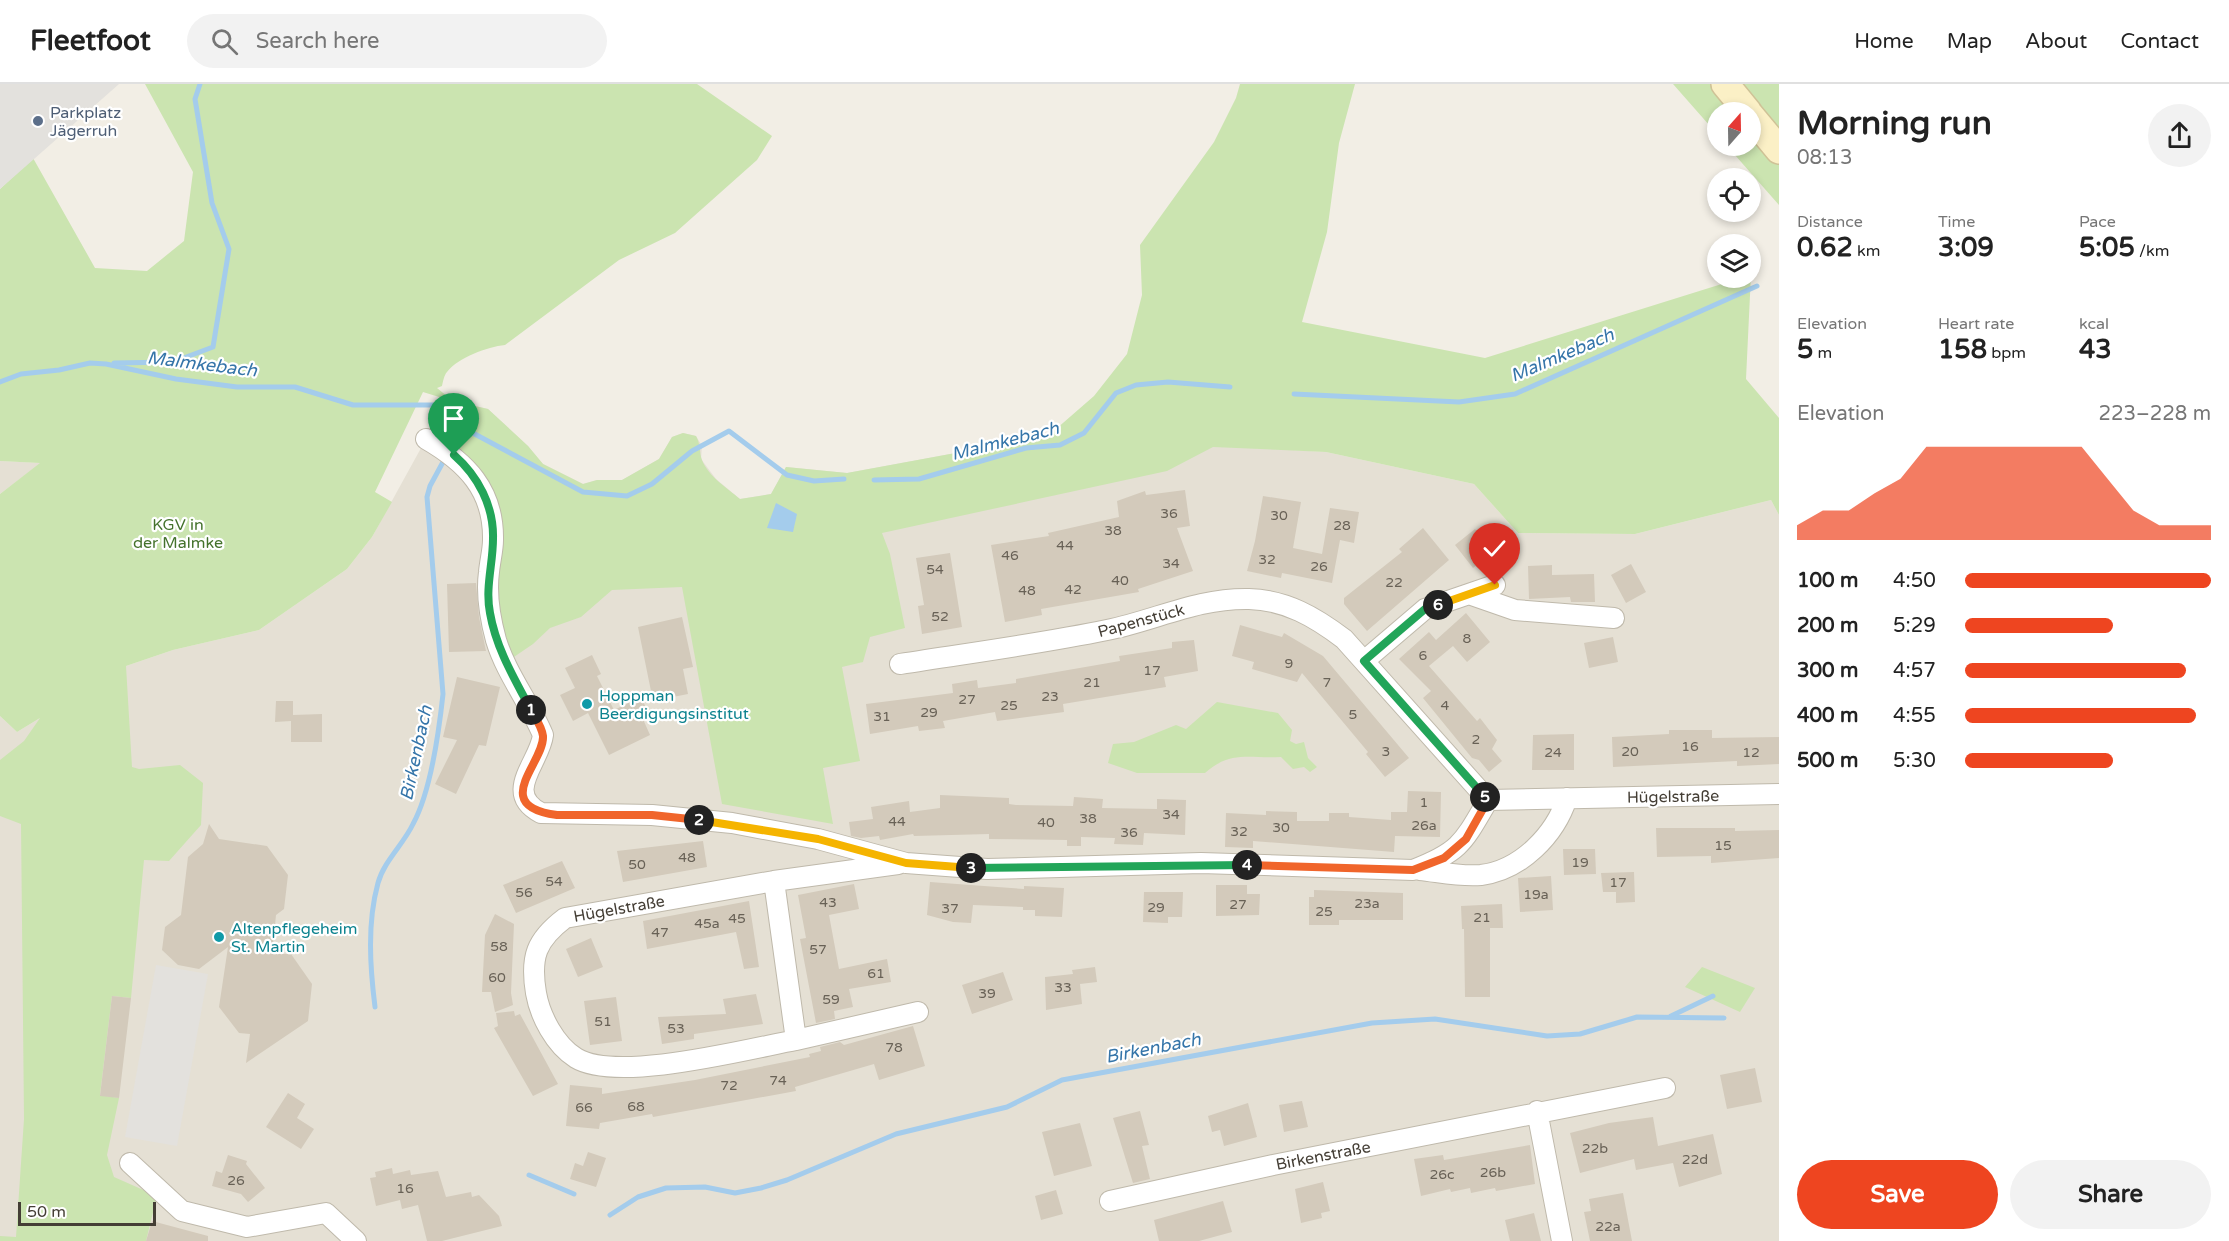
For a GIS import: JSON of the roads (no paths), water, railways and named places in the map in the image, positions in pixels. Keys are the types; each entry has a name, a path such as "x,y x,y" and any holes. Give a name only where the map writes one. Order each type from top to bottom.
{"main road":[{"path":"1725,84 1739,102"},
{"path":"1761,128 1779,150"}],"street":[{"name":"Hügelstraße","path":"426,439 454,455 468,467 490,509 494,539 489,574 489,610 496,641 543,735 542,746 528,769 524,788 525,798 531,807 541,813 652,815 732,823 818,839 906,863 987,869 1201,863 1413,870 1481,875 1524,858 1552,829 1562,813 1567,798"},
{"path":"1364,661 1425,609 1495,585"},
{"path":"1469,594 1515,610 1614,618"},
{"name":"Papenstück","path":"900,663 1110,630 1212,600 1251,599 1284,605 1315,617 1344,639 1488,800"},
{"name":"Hügelstraße","path":"1413,870 1444,858 1466,839 1488,800 1779,794"},
{"name":"Hügelstraße","path":"906,863 774,881 565,918 549,930 538,944 535,958 536,992 540,1010 560,1043 577,1059 615,1067 656,1066 796,1040 918,1012"},
{"path":"774,881 796,1040"},
{"name":"Birkenstraße","path":"1110,1201 1537,1111 1665,1088"},
{"path":"1537,1111 1562,1241"},
{"path":"130,1163 182,1211 247,1227 326,1213 356,1241"}],"water":[{"path":"776,503 797,514 793,532 767,528"}],"waterway":[{"path":"114,363 173,362 213,347 229,249 212,203 195,99 200,84"},
{"name":"Malmkebach","path":"1294,394 1459,402 1515,394 1753,288"},
{"name":"Malmkebach","path":"0,382 21,374 59,370 90,363 106,364 176,379 237,387 295,387 353,405 436,405"},
{"name":"Malmkebach","path":"874,480 919,479 1026,448 1060,445 1084,433 1116,393 1136,385 1168,382 1230,387"},
{"name":"Malmkebach","path":"456,424 583,492 627,496 652,484 692,451 729,431 787,475 814,481 844,479"},
{"name":"Birkenbach","path":"456,424 458,436"},
{"name":"Birkenbach","path":"375,1007 370,945 372,914 378,883 385,867 409,832 419,811 433,761 443,694 427,497 430,486 443,462"},
{"path":"1671,1016 1713,996"},
{"name":"Birkenbach","path":"610,1215 638,1197 666,1188 705,1187 735,1193 761,1188 787,1180 896,1134 1007,1107 1062,1080 1372,1023 1435,1019 1547,1036 1580,1034 1637,1017 1724,1018"},
{"name":"Birkenbach","path":"529,1175 574,1194"}],"place":[{"name":"Parkplatz Jägerruh","path":"38,121"},
{"name":"Hoppman Beerdigungsinstitut","path":"587,704"},
{"name":"Altenpflegeheim St. Martin","path":"219,937"}],"park label":[{"name":"KGV in der Malmke","path":"178,533"}]}
